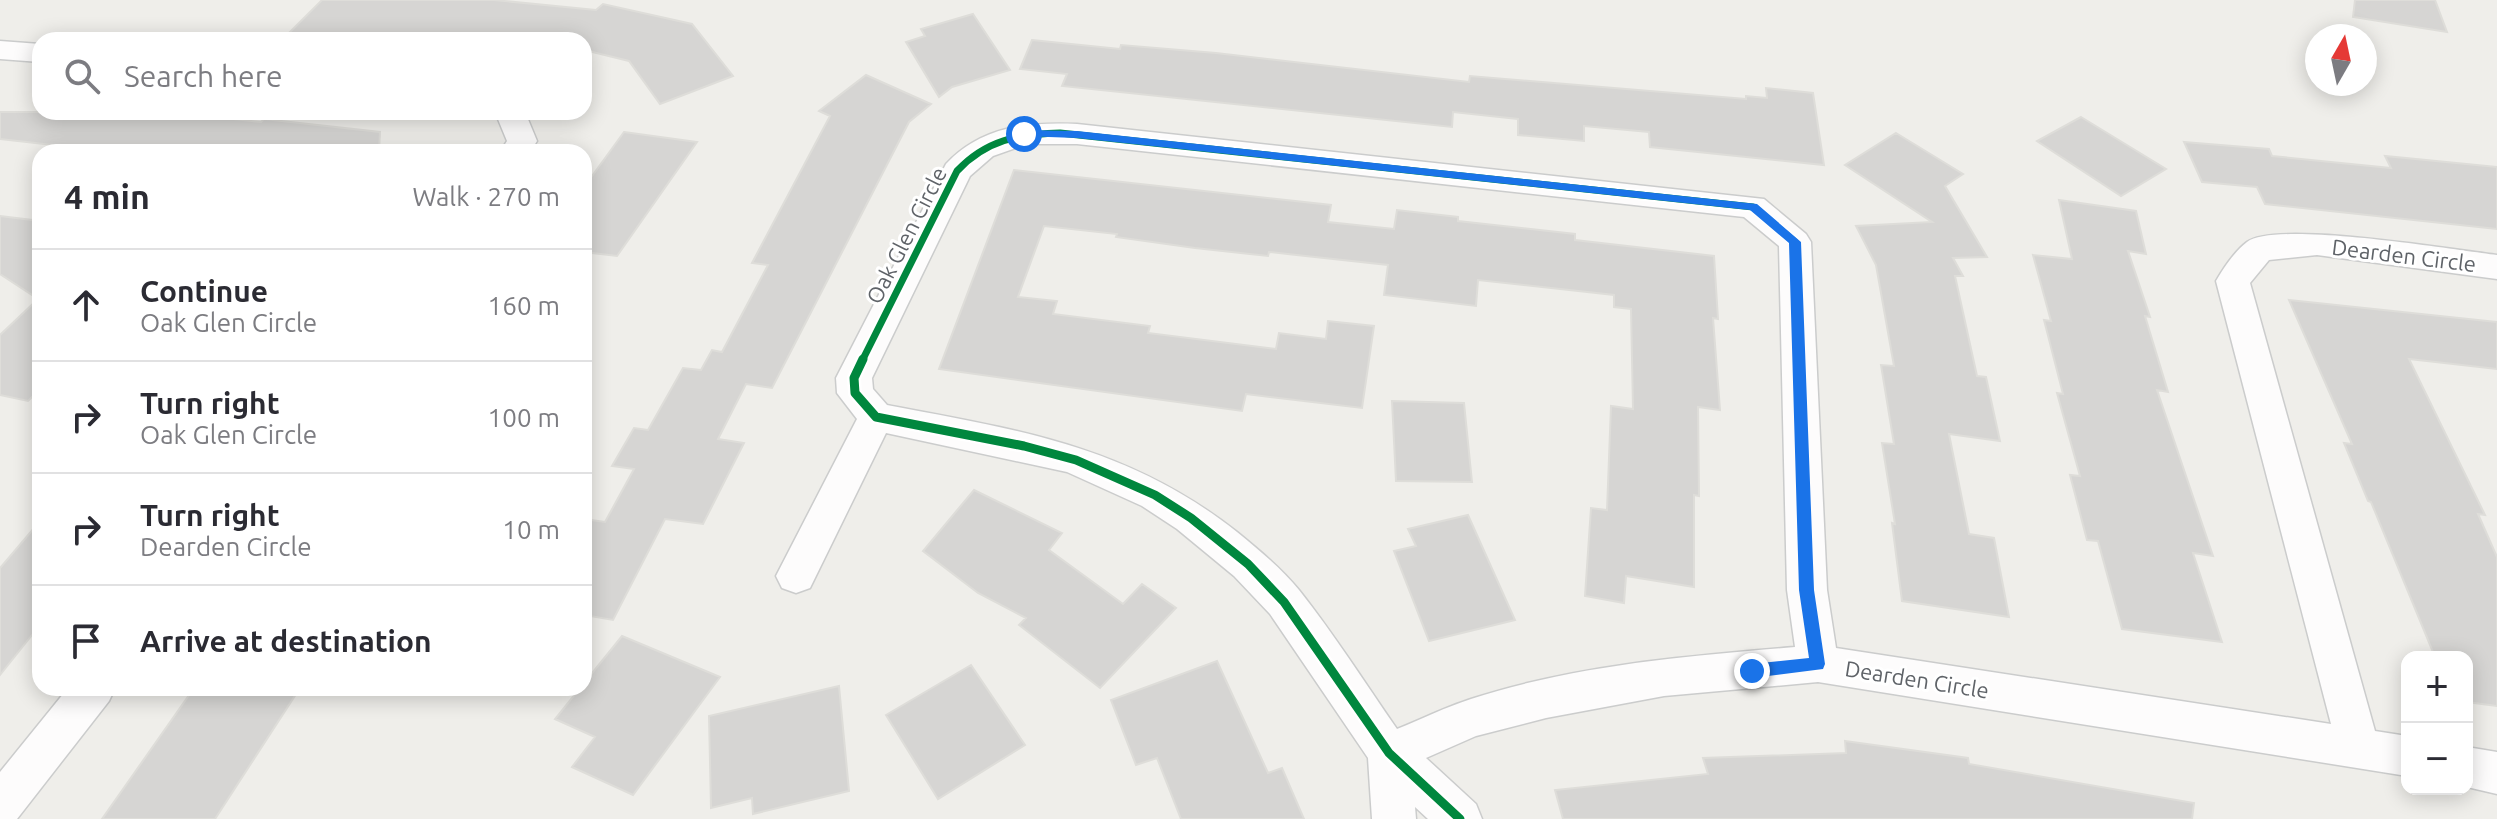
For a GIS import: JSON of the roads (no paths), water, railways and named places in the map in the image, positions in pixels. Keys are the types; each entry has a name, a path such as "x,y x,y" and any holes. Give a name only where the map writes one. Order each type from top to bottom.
{"street":[{"path":"0,50 32,52"},
{"path":"513,120 522,141 520,144"},
{"name":"Oak Glen Circle","path":"876,417 855,393 854,378 957,171 969,156 1005,137 1077,134 1753,207 1795,242 1807,590 1818,664"},
{"name":"Dearden Circle","path":"2358,747 2233,281 2259,249 2317,244 2497,267"},
{"path":"796,576 876,417 1024,446 1076,460 1155,495 1191,518 1248,564 1284,602 1389,753 1460,819"},
{"name":"Dearden Circle","path":"1389,753 1472,718 1546,699 1664,677 1818,664 2401,755"},
{"path":"0,806 88,696"},
{"path":"1389,753 1394,819"},
{"path":"2473,768 2497,773"}]}
